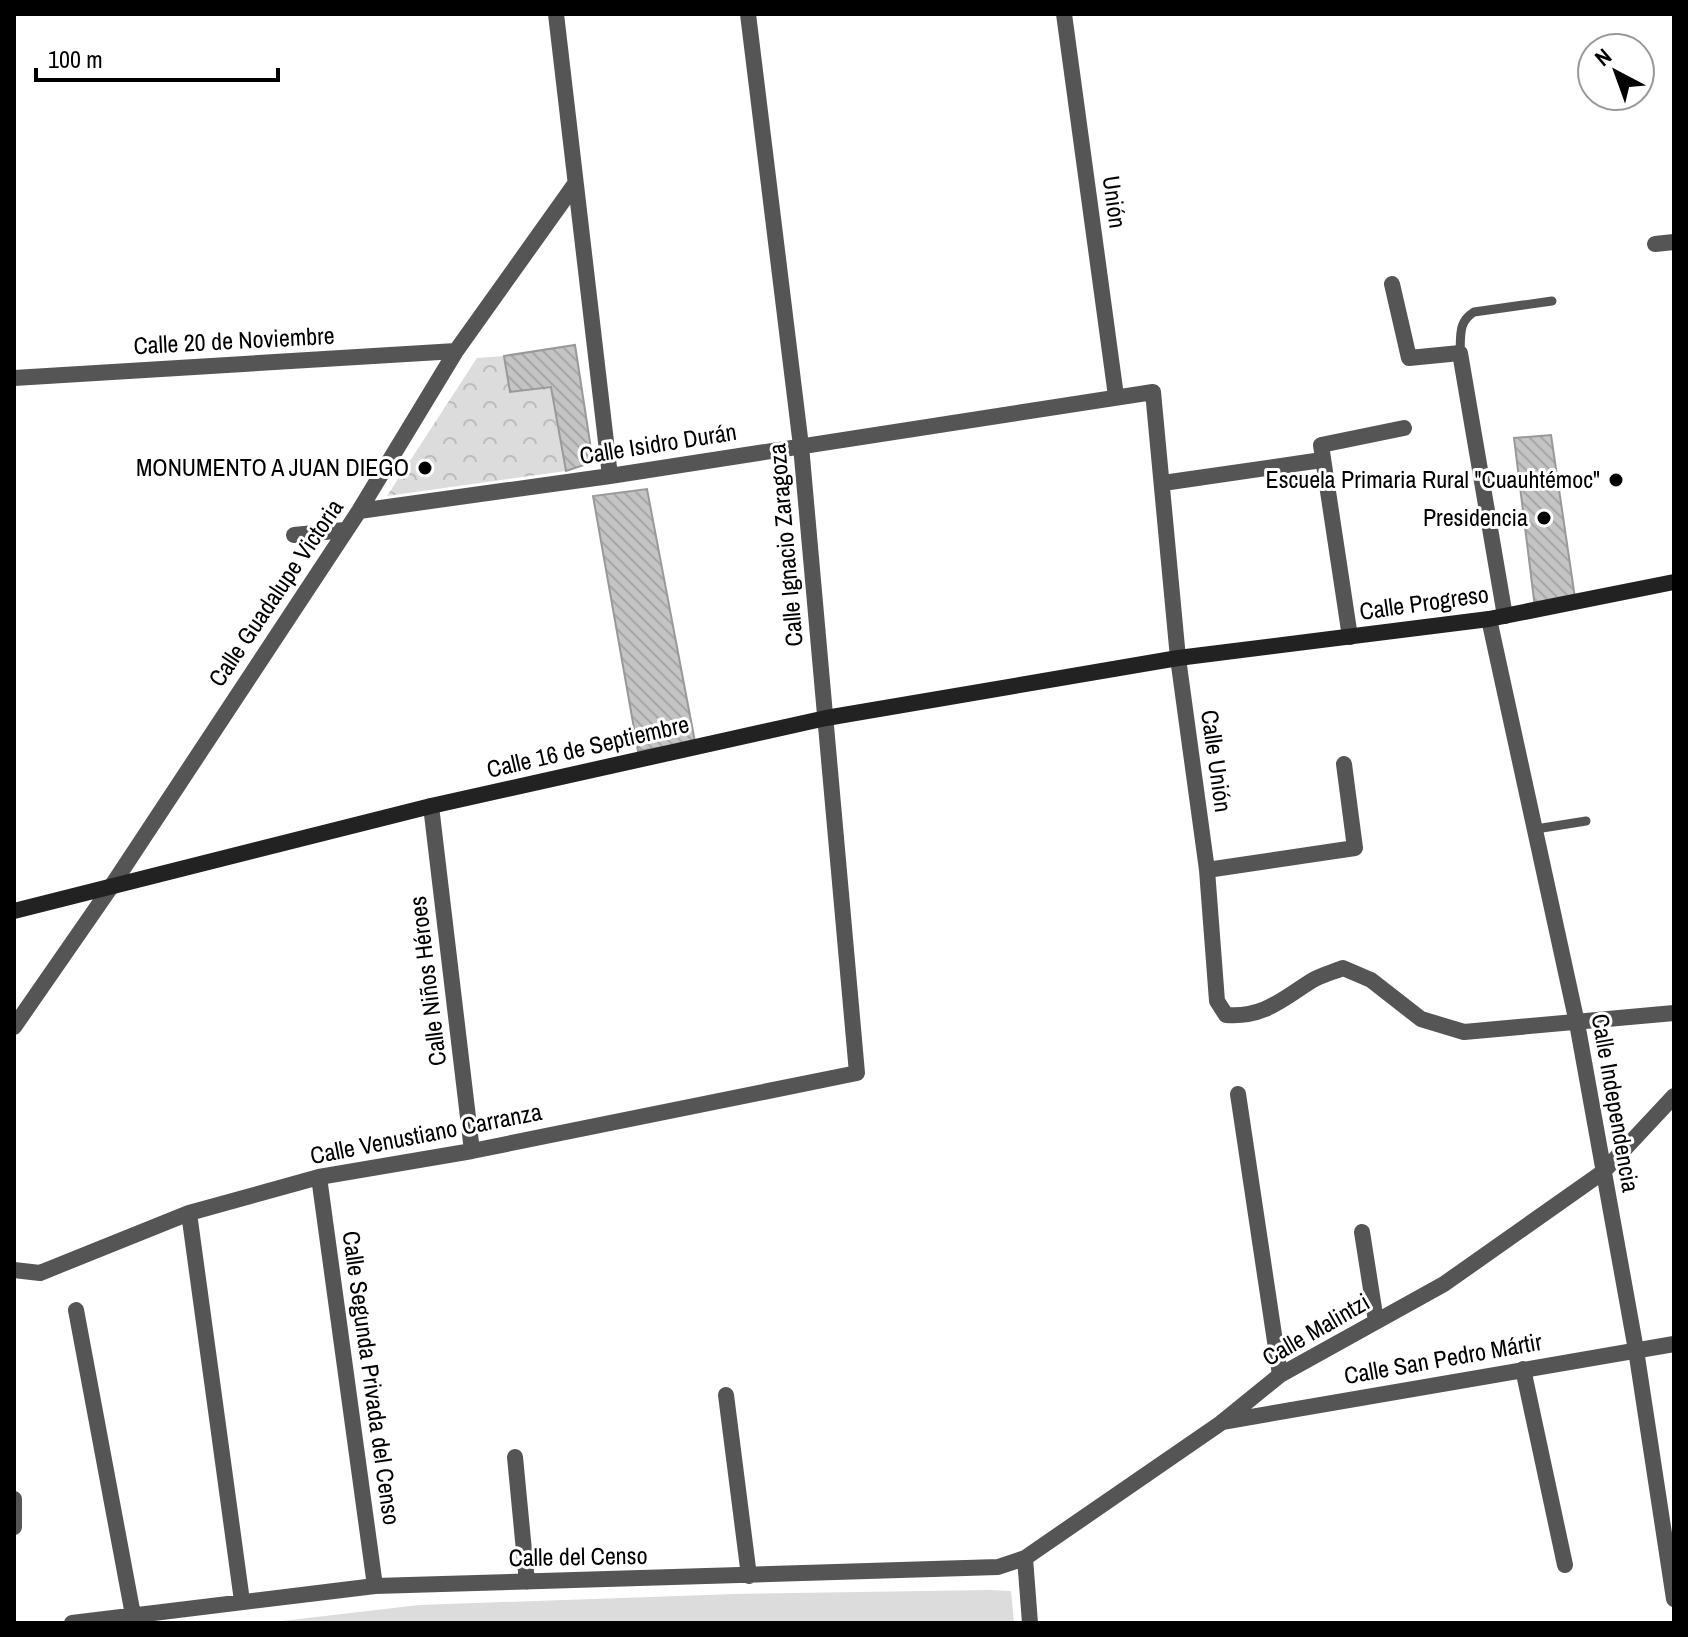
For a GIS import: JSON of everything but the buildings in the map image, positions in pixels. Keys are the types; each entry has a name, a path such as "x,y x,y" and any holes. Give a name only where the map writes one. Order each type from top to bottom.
{"street":[{"path":"556,14 610,476"},
{"name":"Calle Ignacio Zaragoza","path":"748,14 801,446 857,1073"},
{"name":"Unión","path":"1064,14 1116,396"},
{"name":"Calle Guadalupe Victoria","path":"14,1027 111,887 359,511 456,351 575,184"},
{"path":"1655,244 1674,242"},
{"path":"1392,284 1409,358 1460,353"},
{"name":"Calle 20 de Noviembre","path":"14,378 456,351"},
{"name":"Calle Independencia","path":"1460,353 1497,618 1536,829 1577,1023 1636,1350 1674,1599"},
{"name":"Calle Isidro Durán","path":"359,511 610,476 1153,392 1163,483"},
{"path":"1350,637 1321,445 1404,428"},
{"path":"1178,658 1163,483 1322,460"},
{"path":"294,535 345,530"},
{"name":"Calle Progreso","path":"1178,658 1497,618 1674,582"},
{"name":"Calle 16 de Septiembre","path":"14,911 431,806 826,718 1178,658"},
{"name":"Calle Unión","path":"1178,658 1207,870 1217,1001 1226,1015 1248,1017 1290,997 1315,979 1343,968 1371,980 1421,1019 1464,1032 1577,1023"},
{"path":"1207,870 1355,848 1344,764"},
{"name":"Calle Niños Héroes","path":"431,806 472,1151"},
{"path":"1577,1023 1674,1013"},
{"name":"Calle Venustiano Carranza","path":"14,1270 40,1273 189,1213 319,1177 472,1151 857,1073"},
{"path":"1238,1094 1280,1375"},
{"name":"Calle Malintzi","path":"1025,1558 1221,1423 1280,1375 1444,1284 1603,1172 1674,1096"},
{"name":"Calle Segunda Privada del Censo","path":"319,1177 375,1586"},
{"path":"189,1213 242,1601"},
{"path":"1362,1232 1376,1321"},
{"path":"76,1310 133,1615"},
{"name":"Calle San Pedro Mártir","path":"1221,1423 1674,1344"},
{"path":"1523,1369 1565,1565"},
{"path":"726,1395 749,1576"},
{"path":"515,1457 527,1582"},
{"path":"14,1499 14,1527"},
{"path":"1025,1558 1030,1623"},
{"name":"Calle del Censo","path":"72,1623 375,1586 998,1567 1025,1558"}],"lane":[{"path":"1460,353 1462,324 1474,312 1552,301"},
{"path":"1536,829 1586,821"}],"green space":[{"path":"504,356 510,392 551,387 566,471 387,496 477,358"},
{"path":"1011,1591 1014,1623 265,1623 419,1605 735,1594"}],"place":[{"name":"MONUMENTO A JUAN DIEGO","path":"425,468"},
{"name":"Escuela Primaria Rural \"Cuauhtémoc\"","path":"1616,480"},
{"name":"Presidencia","path":"1544,518"}]}
